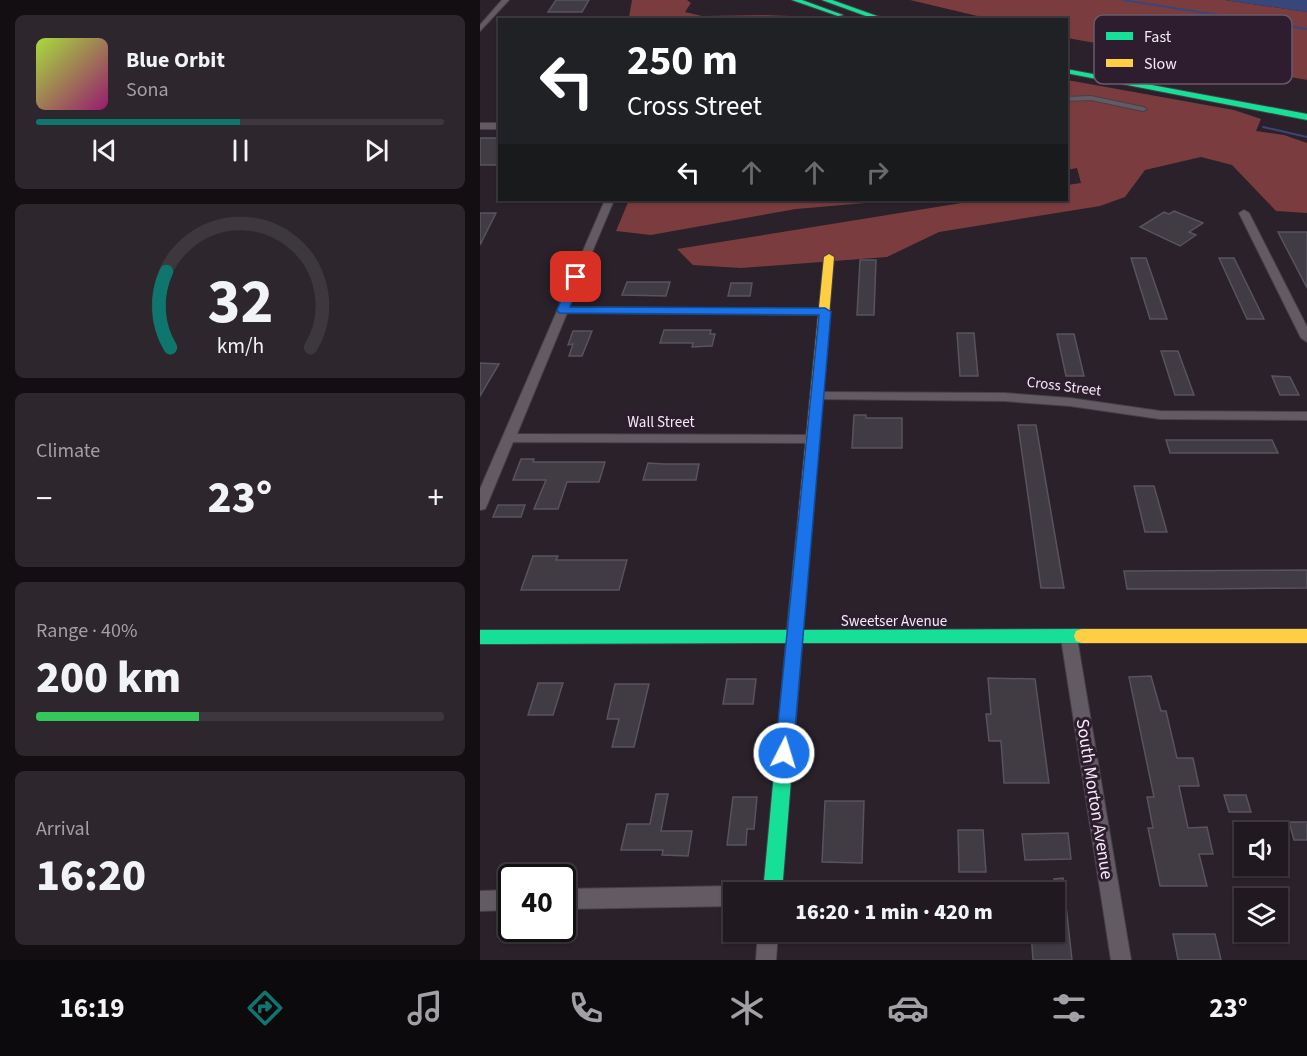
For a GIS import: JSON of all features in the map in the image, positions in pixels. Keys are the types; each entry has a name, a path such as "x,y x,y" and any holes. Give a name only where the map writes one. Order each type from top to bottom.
{"main road":[{"path":"795,0 848,18"},
{"path":"803,0 854,18"},
{"path":"825,0 879,18"},
{"path":"1068,64 1094,69"},
{"path":"1068,71 1094,76"},
{"path":"1134,84 1307,117"},
{"path":"1171,84 1307,110"},
{"path":"773,882 829,257"},
{"name":"Sweetser Avenue","path":"480,638 1307,636"}],"street":[{"path":"480,29 506,0"},
{"path":"1068,99 1091,98 1143,109"},
{"path":"480,126 498,126"},
{"path":"480,506 609,201"},
{"path":"1244,213 1307,338"},
{"path":"563,310 825,312"},
{"name":"Cross Street","path":"817,396 1004,396 1070,402 1160,415 1307,416"},
{"name":"Wall Street","path":"509,438 812,439"},
{"name":"South Morton Avenue","path":"1070,638 1121,960"},
{"path":"576,899 723,896"},
{"path":"480,901 498,900"},
{"path":"766,960 767,942"}],"shaded area":[{"path":"632,0 687,0 691,3 685,12 702,16 764,15 820,18 630,18"},
{"path":"910,0 1225,0 1307,12 1307,80 1292,77 1292,15 1094,15 1094,43 1068,38 1068,18 986,18"},
{"path":"1068,80 1234,110 1261,119 1256,131 1284,135 1307,143 1307,213 1276,211 1232,165 1201,157 1145,170 1125,197 1100,206 939,232 887,257 741,268 693,265 677,249 974,201 1068,201 1068,185 1081,183 1077,168 1068,170"},
{"path":"629,201 889,201 796,209 651,235 616,231"}],"water":[{"path":"1225,0 1307,0 1307,12"}],"building":[{"path":"556,0 589,0 582,12 548,12"},
{"path":"480,138 498,138 498,165 480,165"},
{"path":"1174,211 1203,223 1189,232 1196,235 1180,246 1140,227 1164,212 1169,214"},
{"path":"480,213 496,213 480,245"},
{"path":"1278,232 1307,232 1307,288"},
{"path":"1131,258 1146,258 1167,319 1150,319"},
{"path":"1219,258 1234,258 1264,319 1247,319"},
{"path":"860,260 876,260 874,315 857,315"},
{"path":"627,282 670,282 666,296 622,295"},
{"path":"731,283 752,283 750,296 728,296"},
{"path":"664,330 711,330 710,334 715,334 712,346 692,347 693,343 660,343"},
{"path":"573,331 592,331 582,356 569,356 573,344 568,345"},
{"path":"957,333 974,333 978,376 960,376"},
{"path":"1057,334 1074,334 1084,376 1066,376"},
{"path":"1161,351 1178,351 1194,395 1175,395"},
{"path":"480,363 499,364 480,396"},
{"path":"1272,376 1290,377 1299,395 1280,395"},
{"path":"854,415 866,415 866,418 902,418 902,448 852,448"},
{"path":"1018,425 1036,425 1064,588 1041,588"},
{"path":"1166,440 1272,440 1278,453 1170,453"},
{"path":"521,459 534,459 533,462 605,462 599,482 567,482 558,509 534,509 546,480 513,480"},
{"path":"648,463 699,464 696,480 643,480"},
{"path":"1134,486 1154,486 1167,532 1145,532"},
{"path":"498,505 525,505 521,517 493,517"},
{"path":"533,556 558,556 556,560 627,560 619,590 521,590"},
{"path":"1307,570 1307,588 1204,589 1127,589 1124,571"},
{"path":"1151,676 1161,711 1166,711 1177,758 1193,758 1199,786 1179,786 1188,828 1207,827 1213,854 1199,854 1207,886 1160,886 1148,828 1153,828 1147,797 1154,797 1129,677"},
{"path":"988,678 1035,679 1049,783 1004,783 1001,741 989,741 986,714 991,714"},
{"path":"727,679 756,679 753,704 723,704"},
{"path":"538,683 563,683 553,715 528,715"},
{"path":"615,684 649,684 634,747 612,747 619,719 607,719"},
{"path":"656,794 668,794 661,831 692,831 688,856 662,855 663,850 621,850 627,824 650,824"},
{"path":"1224,795 1246,795 1251,812 1229,812"},
{"path":"733,797 757,797 754,829 747,829 746,845 727,845"},
{"path":"825,801 864,801 862,863 822,862"},
{"path":"1289,822 1307,822 1307,840 1294,840"},
{"path":"958,830 983,830 986,872 959,872"},
{"path":"1068,833 1071,859 1025,860 1022,834"},
{"path":"1063,878 1063,882 1054,882 1054,879"},
{"path":"1065,896 1072,960 1033,960 1032,942 1065,942"},
{"path":"1173,934 1215,934 1221,960 1178,960"}],"waterway":[{"path":"1123,0 1218,15"},
{"path":"1292,27 1307,29"},
{"path":"1263,127 1307,137"}],"traffic: fast":[{"path":"795,0 840,15"},
{"path":"825,0 879,18"},
{"path":"1068,71 1094,76"},
{"path":"1134,84 1307,117"},
{"path":"773,882 805,519"},
{"path":"480,637 1082,636"}],"traffic: slow":[{"path":"805,519 829,257"},
{"path":"1082,636 1307,636"}],"route":[{"path":"576,277 563,310 825,312 784,753"}]}
